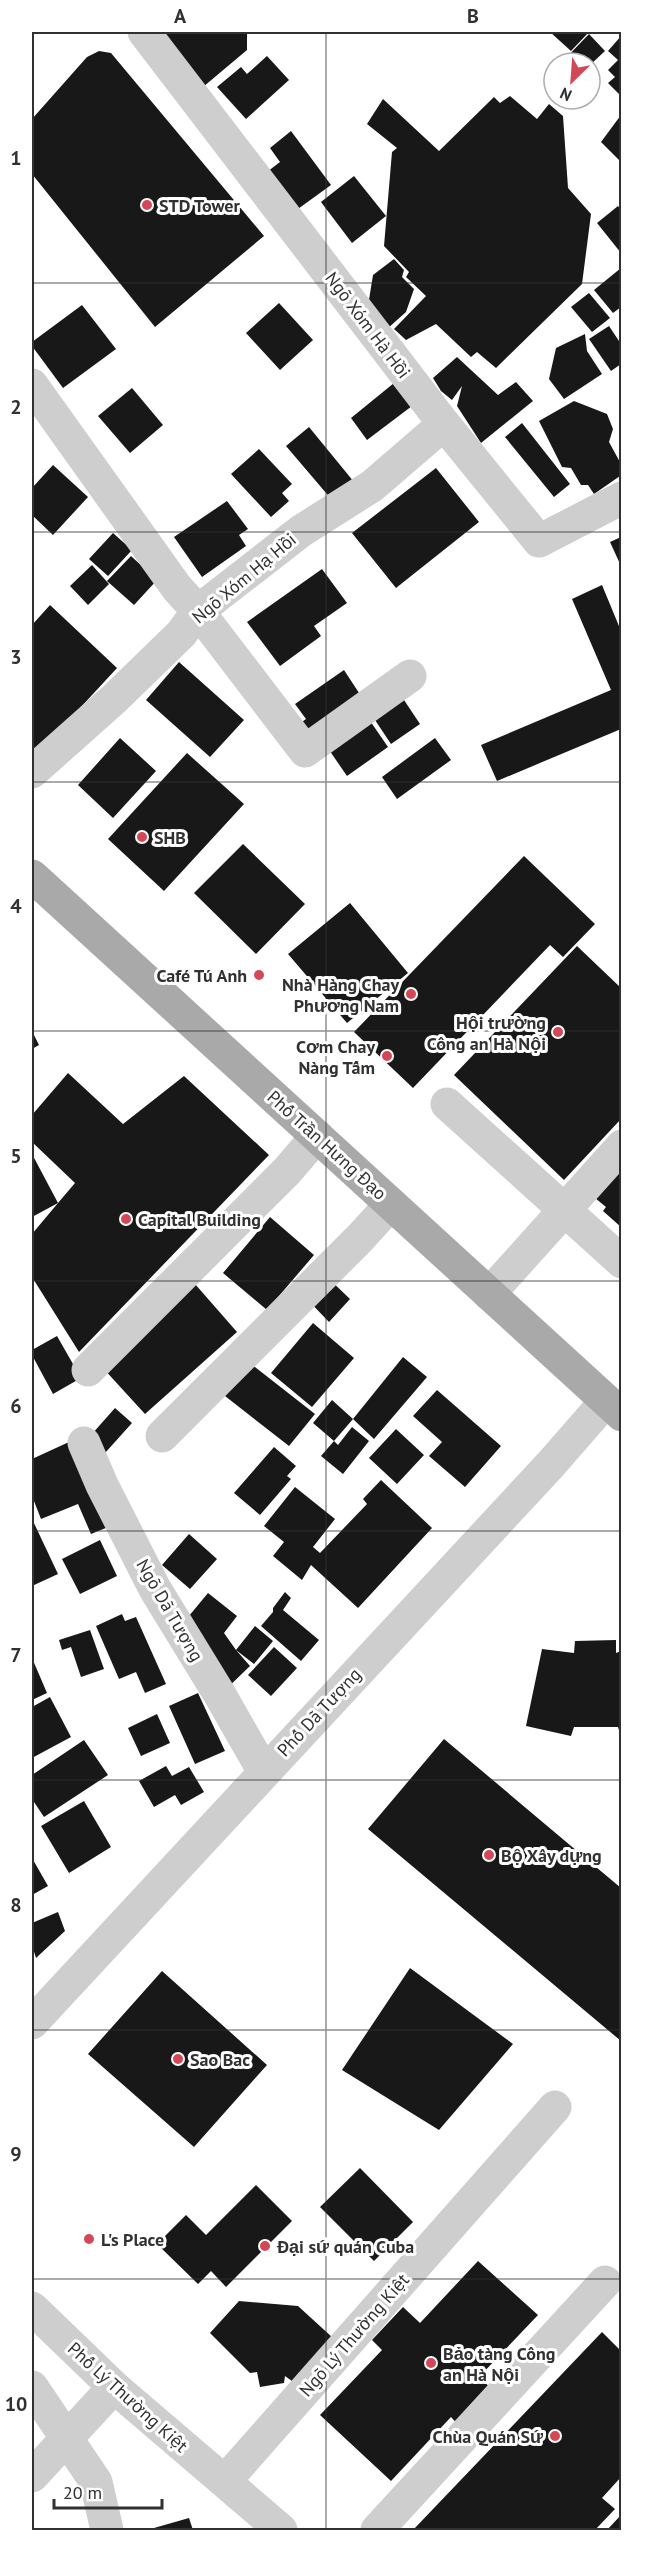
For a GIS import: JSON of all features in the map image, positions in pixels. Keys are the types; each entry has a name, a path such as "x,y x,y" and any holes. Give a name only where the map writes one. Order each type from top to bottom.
{"main road":[{"name":"Phố Trần Hưng Đạo","path":"32,876 614,1408"}],"street":[{"name":"Ngõ Xóm Hà Hồi","path":"144,32 444,424 539,541 621,498"},
{"path":"32,385 177,588 198,611 305,751 410,676"},
{"name":"Ngõ Xóm Hạ Hồi","path":"32,772 114,699 181,634 198,611 301,531 372,486 444,424"},
{"path":"447,1104 621,1262"},
{"path":"88,1370 287,1171 317,1136"},
{"path":"489,1294 621,1146"},
{"path":"162,1436 391,1204"},
{"name":"Phố Dã Tượng","path":"32,2023 550,1464 614,1408"},
{"name":"Ngõ Dã Tượng","path":"84,1443 102,1485 155,1589 264,1772"},
{"name":"Ngõ Lý Thường Kiệt","path":"225,2481 555,2107"},
{"path":"377,2530 606,2282"},
{"name":"Phố Lý Thường Kiệt","path":"32,2308 114,2387 281,2530"},
{"path":"32,2387 96,2482 107,2530"},
{"path":"32,2475 114,2387"}],"building":[{"path":"162,32 247,32 247,50 203,87"},
{"path":"550,32 589,32 571,51"},
{"path":"589,34 605,51 602,54 602,51 573,51"},
{"path":"621,36 621,96 608,83 615,77 608,70 618,60 608,51"},
{"name":"STD Tower","path":"99,51 111,53 264,236 155,327 32,174 32,119 87,57"},
{"path":"267,56 289,80 246,119 217,87 241,67 247,74"},
{"path":"510,96 537,119 543,111 557,111 563,116 568,188 591,214 582,284 496,368 477,352 471,357 436,324 406,340 394,329 426,296 406,277 409,272 384,246 392,152 397,148 367,124 383,99 439,151 494,97 500,103"},
{"path":"621,115 621,162 601,142"},
{"path":"291,131 331,185 291,214 263,175 280,162 270,148"},
{"path":"354,176 386,216 352,243 321,202"},
{"path":"618,206 621,210 621,253 597,223"},
{"path":"394,259 404,270 402,277 414,289 406,312 387,329 367,312 373,275"},
{"path":"621,268 621,307 613,313 594,290"},
{"path":"589,293 610,318 592,332 571,307"},
{"path":"279,303 313,340 280,370 246,333"},
{"path":"82,305 116,349 63,388 32,346 32,342"},
{"path":"609,326 621,344 621,364 611,371 589,339"},
{"path":"585,334 587,351 602,374 564,399 549,379 556,348"},
{"path":"457,357 498,395 516,382 533,401 481,443 457,406 462,386 452,400 441,391 433,378"},
{"path":"394,383 412,406 367,440 351,418"},
{"path":"132,388 163,425 130,453 98,416"},
{"path":"574,401 607,414 613,429 609,442 621,464 620,476 594,494 588,485 581,485 571,468 562,467 539,421"},
{"path":"522,423 570,484 554,497 505,437"},
{"path":"309,427 354,482 332,500 286,446"},
{"path":"259,449 292,484 282,493 289,501 271,517 231,474"},
{"path":"53,465 88,497 53,535 32,515 32,488"},
{"path":"436,468 479,522 396,588 352,533"},
{"path":"227,501 248,529 239,535 246,546 202,577 174,537"},
{"path":"113,533 132,550 108,576 89,559"},
{"path":"621,537 621,566 610,542"},
{"path":"131,556 157,580 134,605 107,581"},
{"path":"92,565 109,584 88,605 70,586"},
{"path":"322,569 347,603 314,626 321,636 280,666 247,622"},
{"path":"602,585 621,631 621,729 497,781 481,745 611,690 572,599"},
{"path":"50,605 117,668 32,760 32,625"},
{"path":"179,662 244,720 210,757 146,700"},
{"path":"344,670 363,699 302,743 292,729 306,719 295,704"},
{"path":"398,691 420,724 391,744 369,711"},
{"path":"366,715 388,747 347,776 325,744"},
{"path":"120,738 156,771 113,818 78,785"},
{"path":"435,738 451,760 397,799 382,777"},
{"path":"187,753 244,804 164,891 108,839"},
{"path":"243,844 305,904 256,954 194,893"},
{"path":"524,856 595,924 563,957 550,945 413,1088 354,1032"},
{"path":"350,903 408,973 347,1023 288,954"},
{"name":"Hội trường Công an Hà Nội","path":"577,946 621,988 621,1119 564,1180 454,1075"},
{"path":"32,1031 39,1045 32,1049"},
{"name":"Capital Building","path":"68,1073 123,1124 184,1076 269,1155 79,1352 32,1277 32,1234 75,1183 32,1142 32,1115"},
{"path":"32,1154 58,1203 32,1217"},
{"path":"621,1169 621,1227 603,1211 606,1207 595,1198"},
{"path":"270,1217 314,1255 267,1310 223,1273"},
{"path":"324,1274 350,1299 329,1322 303,1295"},
{"path":"195,1284 237,1332 145,1414 102,1367"},
{"path":"313,1323 354,1358 312,1407 271,1373"},
{"path":"57,1336 81,1378 53,1394 32,1355 32,1350"},
{"path":"403,1357 427,1377 374,1439 353,1419"},
{"path":"251,1364 315,1414 289,1446 225,1396"},
{"path":"437,1390 501,1446 465,1487 429,1456 442,1442 413,1416"},
{"path":"332,1400 353,1419 334,1441 313,1423"},
{"path":"115,1408 132,1423 96,1463 84,1443"},
{"path":"352,1427 369,1441 343,1474 321,1456 334,1441 338,1445"},
{"path":"396,1429 424,1455 397,1484 369,1458"},
{"path":"69,1442 118,1523 91,1534 78,1504 41,1519 32,1496 32,1459"},
{"path":"274,1447 296,1466 287,1476 291,1479 260,1515 234,1493"},
{"path":"381,1480 432,1528 358,1608 311,1565 302,1580 273,1556 284,1542 264,1526 295,1487 335,1519 313,1547 320,1553 367,1504 363,1499"},
{"path":"32,1522 58,1574 32,1586"},
{"path":"189,1534 217,1559 190,1589 162,1565"},
{"path":"100,1540 117,1576 80,1594 62,1559"},
{"path":"285,1592 291,1598 283,1610 319,1640 301,1661 261,1626"},
{"path":"208,1593 237,1616 224,1633 250,1666 220,1695 184,1622"},
{"path":"122,1614 125,1621 136,1617 166,1684 145,1693 136,1672 119,1679 96,1626"},
{"path":"255,1626 273,1641 254,1664 236,1650"},
{"path":"90,1630 104,1669 81,1677 71,1647 62,1650 59,1640"},
{"path":"616,1640 616,1653 621,1651 621,1737 618,1727 574,1727 571,1736 526,1726 542,1649 574,1653 575,1641"},
{"path":"274,1647 297,1668 271,1696 248,1675"},
{"path":"32,1658 47,1693 32,1700"},
{"path":"198,1693 225,1751 195,1764 169,1706"},
{"path":"50,1697 71,1737 32,1758 32,1707"},
{"path":"157,1714 170,1743 141,1756 128,1728"},
{"path":"444,1739 621,1888 621,2041 368,1829"},
{"path":"84,1740 108,1775 44,1817 32,1799 32,1775"},
{"path":"166,1766 172,1776 189,1767 204,1792 181,1805 175,1795 154,1807 139,1781"},
{"path":"84,1801 111,1847 69,1873 41,1826"},
{"path":"32,1858 48,1886 32,1895"},
{"path":"58,1912 65,1931 36,1958 32,1945 32,1923"},
{"path":"410,1968 513,2044 439,2130 342,2070"},
{"name":"Sao Bac","path":"162,1971 267,2065 194,2147 88,2054"},
{"path":"360,2168 413,2222 374,2261 320,2207"},
{"path":"256,2185 292,2221 226,2287 211,2271 198,2284 157,2244 186,2215 206,2235"},
{"name":"Bảo tàng Công an Hà Nội","path":"478,2261 538,2315 479,2377 496,2393 462,2429 451,2417 391,2481 320,2415 382,2350 372,2340 403,2307 420,2323"},
{"path":"239,2301 298,2306 333,2338 296,2384 285,2376 284,2383 260,2387 257,2372 250,2373 210,2333"},
{"name":"Chùa Quán Sứ","path":"602,2332 621,2351 621,2477 602,2498 615,2509 595,2530 413,2530"},
{"path":"621,2515 621,2530 607,2530"},
{"path":"189,2518 193,2530 147,2530"}],"place":[{"name":"STD Tower","path":"147,205"},
{"name":"SHB","path":"142,837"},
{"name":"Café Tú Anh","path":"259,975"},
{"name":"Nhà Hàng Chay Phương Nam","path":"411,994"},
{"name":"Hội trường Công an Hà Nội","path":"558,1032"},
{"name":"Cơm Chay Nàng Tấm","path":"387,1056"},
{"name":"Capital Building","path":"126,1219"},
{"name":"Bộ Xây dựng","path":"489,1855"},
{"name":"Sao Bac","path":"178,2059"},
{"name":"L's Place","path":"89,2239"},
{"name":"Đại sứ quán Cuba","path":"265,2246"},
{"name":"Bảo tàng Công an Hà Nội","path":"431,2363"},
{"name":"Chùa Quán Sứ","path":"555,2436"}]}
